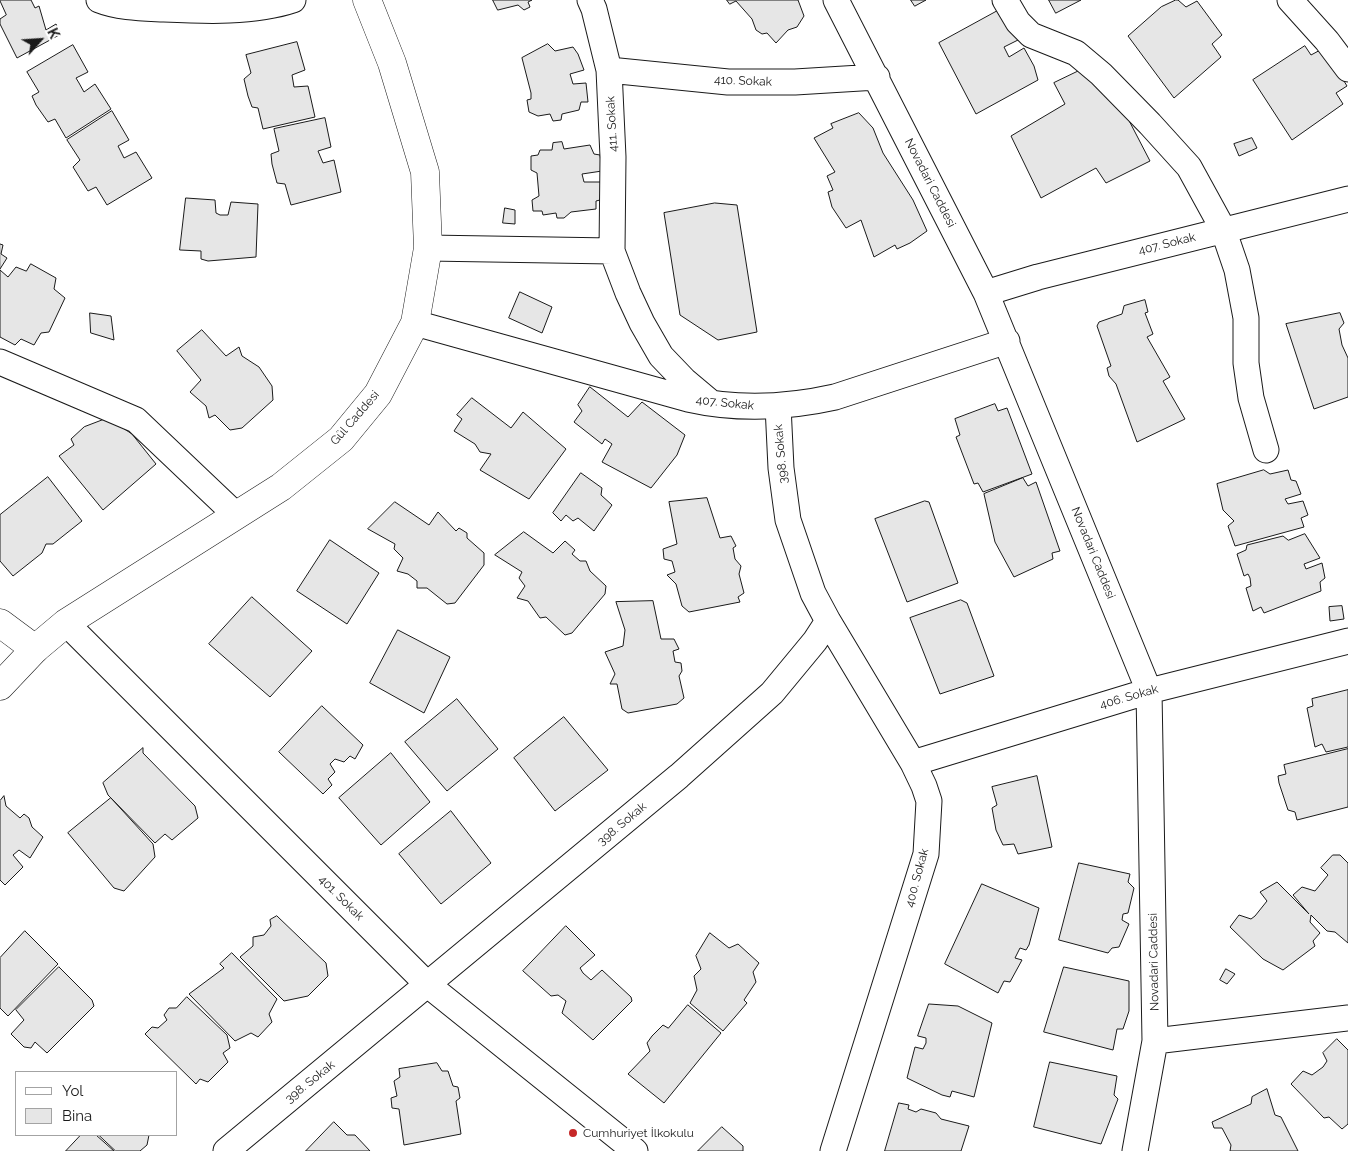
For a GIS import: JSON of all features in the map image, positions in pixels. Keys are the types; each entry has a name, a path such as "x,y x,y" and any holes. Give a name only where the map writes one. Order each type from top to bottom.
{"main road":[{"name":"Gül Caddesi","path":"0,686 35,649 66,623 281,487 341,439 378,394 415,323 428,248 425,172 392,63 367,0"},
{"path":"0,623 35,649"}],"street":[{"path":"99,0 144,8 218,11 281,4 293,0"},
{"name":"411. Sokak","path":"590,0 594,9 609,70 613,157 612,251 631,301 661,356 684,380 713,404"},
{"name":"Novadari Caddesi","path":"836,0 986,293 1149,691 1155,1041 1135,1151"},
{"path":"1005,0 1018,22 1030,35 1076,53 1101,74 1189,167 1223,229 1236,270 1246,318 1246,363 1250,390 1266,450"},
{"path":"1290,0 1327,41 1348,70"},
{"name":"410. Sokak","path":"609,70 728,82 795,82 877,77"},
{"name":"407. Sokak","path":"986,293 1038,277 1348,199"},
{"path":"428,248 612,251"},
{"name":"407. Sokak","path":"415,323 688,399 713,404 756,407 809,403 834,397 1007,341"},
{"path":"0,362 136,420 236,515"},
{"name":"398. Sokak","path":"226,1151 679,776 772,693 815,641 828,621 813,593 788,520 781,468 778,406"},
{"name":"400. Sokak","path":"828,621 913,763 929,802 926,854 833,1151"},
{"name":"401. Sokak","path":"66,623 428,985 635,1151"},
{"name":"406. Sokak","path":"913,763 1149,691 1348,641"},
{"path":"1155,1041 1348,1018"}],"building":[{"path":"0,0 31,0 35,8 39,6 46,30 56,24 61,34 17,58 0,24 0,19 6,15"},
{"path":"493,0 532,0 528,2 530,7 524,10 518,5 498,10"},
{"path":"727,0 798,0 804,16 797,27 788,30 776,43 767,33 762,34 756,30 752,19 736,1 730,4"},
{"path":"911,0 926,0 915,6"},
{"path":"1049,0 1081,0 1056,13"},
{"path":"1176,0 1186,7 1197,1 1222,35 1212,44 1221,57 1174,98 1128,36 1161,7"},
{"path":"1003,8 1020,39 1004,47 1009,57 1024,48 1034,66 1038,80 976,114 939,43"},
{"path":"297,42 305,70 292,75 294,87 308,86 315,117 263,129 258,108 252,107 244,79 251,73 246,55"},
{"path":"548,44 555,51 573,47 578,54 584,70 570,74 573,84 586,83 588,102 581,102 579,110 562,114 561,120 553,121 550,114 538,116 529,112 527,100 531,99 531,93 522,58"},
{"path":"73,45 88,72 76,78 84,92 95,84 111,109 66,138 55,119 48,122 36,105 32,96 39,92 27,72"},
{"path":"1305,46 1311,55 1324,48 1347,86 1336,93 1343,104 1292,140 1253,80"},
{"path":"1083,69 1123,109 1150,161 1106,183 1096,168 1041,198 1011,136 1065,104 1054,83"},
{"path":"112,111 129,140 118,146 124,158 136,152 152,178 107,205 96,187 88,191 73,167 80,160 67,140"},
{"path":"859,113 873,128 883,153 913,200 927,231 910,243 897,249 895,245 874,257 861,220 846,228 832,207 828,192 833,190 827,176 835,172 814,138 833,128 831,124"},
{"path":"325,118 331,147 318,151 323,163 334,160 341,192 291,205 285,184 277,183 272,164 271,154 279,151 274,129"},
{"path":"1252,138 1257,148 1239,156 1234,144"},
{"path":"562,142 564,149 590,145 594,154 600,155 602,171 582,174 584,182 603,182 604,199 596,201 596,209 571,212 564,218 557,218 556,213 543,215 542,211 533,211 532,200 539,196 537,173 531,170 531,156 538,155 540,150 552,150 553,143"},
{"path":"186,198 215,200 216,213 220,215 228,215 231,202 258,204 256,257 208,261 201,259 201,251 180,250"},
{"path":"715,203 737,205 757,332 718,340 680,315 664,213"},
{"path":"505,208 515,210 515,224 503,223"},
{"path":"0,244 3,245 1,254 7,258 0,269"},
{"path":"31,264 56,278 54,289 65,298 49,332 41,333 34,345 21,339 15,345 0,337 0,270 8,277 16,267 26,271"},
{"path":"520,292 552,307 542,333 509,318"},
{"path":"1145,300 1148,312 1145,313 1153,334 1147,337 1170,377 1163,381 1185,419 1137,442 1116,384 1109,376 1107,368 1111,366 1097,326 1099,322 1122,314 1124,306"},
{"path":"90,313 111,316 114,340 91,333"},
{"path":"1340,313 1344,323 1339,329 1342,345 1348,358 1348,397 1314,409 1286,324"},
{"path":"202,330 226,356 239,347 242,356 259,367 272,386 273,400 242,428 230,430 215,415 209,418 206,406 190,392 201,380 177,351"},
{"path":"590,387 628,417 642,402 685,435 677,455 651,488 602,462 612,444 605,439 602,444 574,422 582,411 578,405"},
{"path":"472,398 511,428 523,412 566,449 529,499 480,470 491,454 480,452 475,444 454,431 462,419 457,415"},
{"path":"995,404 998,411 1007,408 1032,474 983,492 978,483 974,484 956,437 960,435 955,419"},
{"path":"108,418 132,434 156,464 103,510 59,456 74,445 71,439 84,427"},
{"path":"1264,470 1270,474 1288,470 1291,480 1296,481 1301,494 1285,499 1288,504 1303,501 1308,515 1301,518 1304,527 1235,546 1228,526 1234,521 1223,510 1217,484"},
{"path":"581,473 602,488 601,495 612,505 594,531 578,518 573,521 566,515 561,521 553,513"},
{"path":"48,477 82,521 53,544 46,544 42,553 13,576 0,561 0,515"},
{"path":"1023,478 1028,486 1036,482 1060,551 1052,553 1053,559 1014,577 995,542 984,494"},
{"path":"707,498 720,538 731,536 736,546 733,548 735,559 741,566 739,574 744,593 738,597 740,602 689,612 682,606 676,584 667,575 675,572 672,561 664,559 663,549 677,544 669,502"},
{"path":"925,501 929,502 958,583 907,602 875,519"},
{"path":"395,502 429,525 438,512 456,531 459,528 467,533 467,538 484,553 484,565 455,603 447,604 427,588 417,588 417,581 408,574 397,571 403,558 394,549 395,544 368,529"},
{"path":"524,532 553,553 565,541 575,550 572,554 580,561 586,561 590,571 606,586 605,594 572,633 565,635 546,617 540,618 528,601 517,598 525,586 519,578 522,572 495,555"},
{"path":"1305,534 1320,558 1304,564 1306,569 1322,563 1325,578 1320,582 1321,591 1264,613 1261,607 1253,611 1246,588 1251,586 1250,578 1248,574 1244,576 1237,554 1246,550 1247,545 1283,536 1288,540"},
{"path":"330,540 379,573 347,624 297,591"},
{"path":"252,597 312,651 270,697 209,644"},
{"path":"961,600 967,603 994,676 940,694 910,618"},
{"path":"653,601 661,639 674,639 679,649 673,651 675,662 681,663 682,671 679,676 684,698 677,704 628,713 622,709 617,684 610,684 615,674 605,652 623,646 625,630 616,602"},
{"path":"1342,606 1344,619 1330,621 1329,607"},
{"path":"398,630 450,657 424,713 370,683"},
{"path":"1348,690 1348,747 1326,752 1322,744 1315,747 1307,708 1313,706 1312,699"},
{"path":"457,699 498,749 447,791 405,742"},
{"path":"322,706 363,745 355,759 350,756 344,762 335,759 330,764 335,772 328,779 332,785 323,794 279,752"},
{"path":"564,717 608,770 555,811 514,758"},
{"path":"143,748 143,753 195,806 198,818 172,840 165,834 155,843 108,795 103,783"},
{"path":"1348,749 1348,807 1297,820 1295,812 1288,810 1279,783 1278,776 1286,774 1284,765"},
{"path":"391,753 430,802 381,845 339,798"},
{"path":"1037,776 1052,847 1018,854 1014,844 1003,845 996,830 992,808 997,805 992,787"},
{"path":"4,796 6,806 20,818 24,814 29,818 32,827 43,837 30,858 19,850 13,855 23,867 5,885 0,880 0,801"},
{"path":"111,798 153,844 155,857 124,891 114,888 68,833"},
{"path":"451,811 491,863 441,904 399,854"},
{"path":"1333,855 1340,855 1348,863 1348,943 1335,932 1327,931 1311,915 1310,922 1320,933 1313,941 1315,946 1283,970 1263,959 1230,927 1239,915 1251,919 1255,916 1267,901 1260,892 1277,882 1309,914 1293,895 1302,887 1315,891 1328,875 1321,868"},
{"path":"1079,863 1130,874 1128,882 1134,888 1128,913 1123,914 1122,920 1129,924 1119,947 1112,948 1108,953 1059,940"},
{"path":"982,884 1039,908 1029,945 1026,950 1020,948 1015,958 1022,960 1010,982 1004,981 998,993 945,964"},
{"path":"277,916 326,963 328,976 308,996 284,1001 240,957 253,946 253,937 264,935 271,926 270,920"},
{"path":"566,926 595,955 580,968 583,973 591,980 602,970 631,997 632,1001 593,1040 562,1013 566,1001 558,995 551,996 523,971"},
{"path":"25,931 58,964 8,1016 0,1008 0,958"},
{"path":"710,933 729,948 738,944 759,963 753,972 756,982 744,1000 747,1003 723,1031 690,1003 697,990 694,976 701,969 696,956"},
{"path":"232,953 277,999 269,1014 272,1022 258,1037 251,1033 235,1041 189,994 224,968 220,964"},
{"path":"59,967 92,1000 94,1006 47,1053 35,1042 31,1048 24,1047 11,1034 24,1020 16,1010"},
{"path":"1064,967 1129,981 1129,1011 1123,1029 1117,1029 1113,1050 1044,1032"},
{"path":"1226,969 1235,974 1227,984 1220,980"},
{"path":"187,997 227,1035 230,1048 223,1053 228,1062 208,1082 200,1079 196,1084 145,1034 152,1027 158,1028 167,1020 164,1015 169,1008 176,1008"},
{"path":"929,1004 958,1006 992,1023 974,1097 952,1091 950,1097 942,1095 907,1078 915,1047 923,1049 926,1043 926,1038 918,1036"},
{"path":"688,1005 721,1033 664,1103 628,1074 650,1051 647,1043 652,1036 663,1025 668,1028"},
{"path":"1337,1039 1348,1050 1348,1124 1342,1129 1329,1117 1324,1118 1291,1084 1303,1071 1312,1075 1323,1067 1327,1061 1323,1053"},
{"path":"1050,1062 1117,1076 1114,1095 1118,1099 1101,1144 1034,1127"},
{"path":"437,1063 442,1071 448,1071 453,1086 458,1087 460,1098 456,1101 461,1134 404,1145 399,1109 392,1108 391,1098 397,1096 394,1081 400,1077 399,1069"},
{"path":"1267,1089 1275,1115 1281,1117 1298,1151 1230,1151 1231,1145 1222,1128 1214,1128 1212,1122 1251,1104 1252,1097"},
{"path":"899,1103 909,1105 908,1109 916,1112 921,1109 936,1113 941,1119 969,1126 961,1151 885,1151"},
{"path":"334,1122 347,1135 355,1135 370,1151 306,1151"},
{"path":"722,1127 743,1146 743,1151 698,1151"},
{"path":"80,1136 97,1136 114,1151 66,1151"},
{"path":"100,1136 149,1136 147,1145 140,1151 116,1151"}],"place":[{"name":"Cumhuriyet İlkokulu","path":"573,1133"}]}
